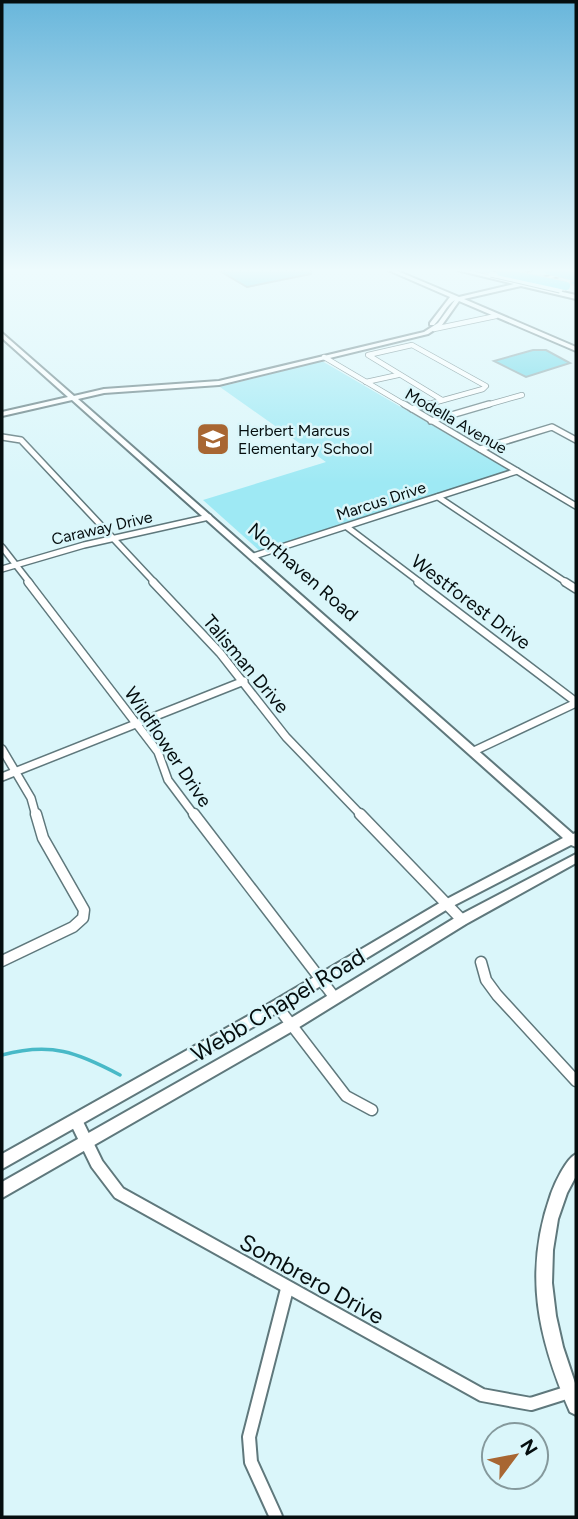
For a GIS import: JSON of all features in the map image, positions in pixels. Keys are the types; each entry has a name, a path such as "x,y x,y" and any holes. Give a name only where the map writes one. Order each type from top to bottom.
{"main road":[{"name":"Northaven Road","path":"8,341 70,398 102,421 575,840"},
{"path":"2,414 118,389 219,383 391,341"},
{"path":"556,341 575,345"},
{"name":"Webb Chapel Road","path":"2,1162 277,1006 447,904 575,840"},
{"name":"Webb Chapel Road","path":"2,1190 291,1025 462,920 576,859"},
{"path":"573,1399 550,1337 544,1287 547,1233 557,1199 576,1162"}],"street":[{"path":"411,409 483,389 486,386 412,345 368,355 442,400"},
{"name":"Modella Avenue","path":"324,357 576,506"},
{"path":"366,382 396,374"},
{"path":"431,421 522,395"},
{"path":"480,449 552,427 576,440"},
{"name":"Talisman Drive","path":"2,437 21,440 244,681 286,737 462,920"},
{"name":"Marcus Drive","path":"254,556 517,471"},
{"path":"438,497 576,589"},
{"name":"Caraway Drive","path":"2,569 209,517"},
{"name":"Westforest Drive","path":"347,527 576,702"},
{"name":"Wildflower Drive","path":"2,547 158,752 168,780 335,998"},
{"path":"2,777 244,681"},
{"path":"474,751 576,702"},
{"path":"2,748 31,798 43,838 82,903 83,918 73,927 2,961"},
{"path":"481,962 486,980 497,995 576,1081"},
{"path":"277,1006 346,1096 372,1110"},
{"name":"Sombrero Drive","path":"76,1121 106,1177 119,1193 287,1289 482,1395 531,1404 573,1399"},
{"path":"276,1517 251,1462 249,1437 287,1289"}],"shaded area":[{"path":"322,361 507,469 507,472 261,552 203,500 326,462 220,387"}],"building":[{"path":"533,350 546,350 570,363 526,377 494,361"}],"waterway":[{"path":"2,1055 35,1049 63,1052 90,1060 120,1075"}],"place":[{"name":"Herbert Marcus Elementary School","path":"213,439"}]}
